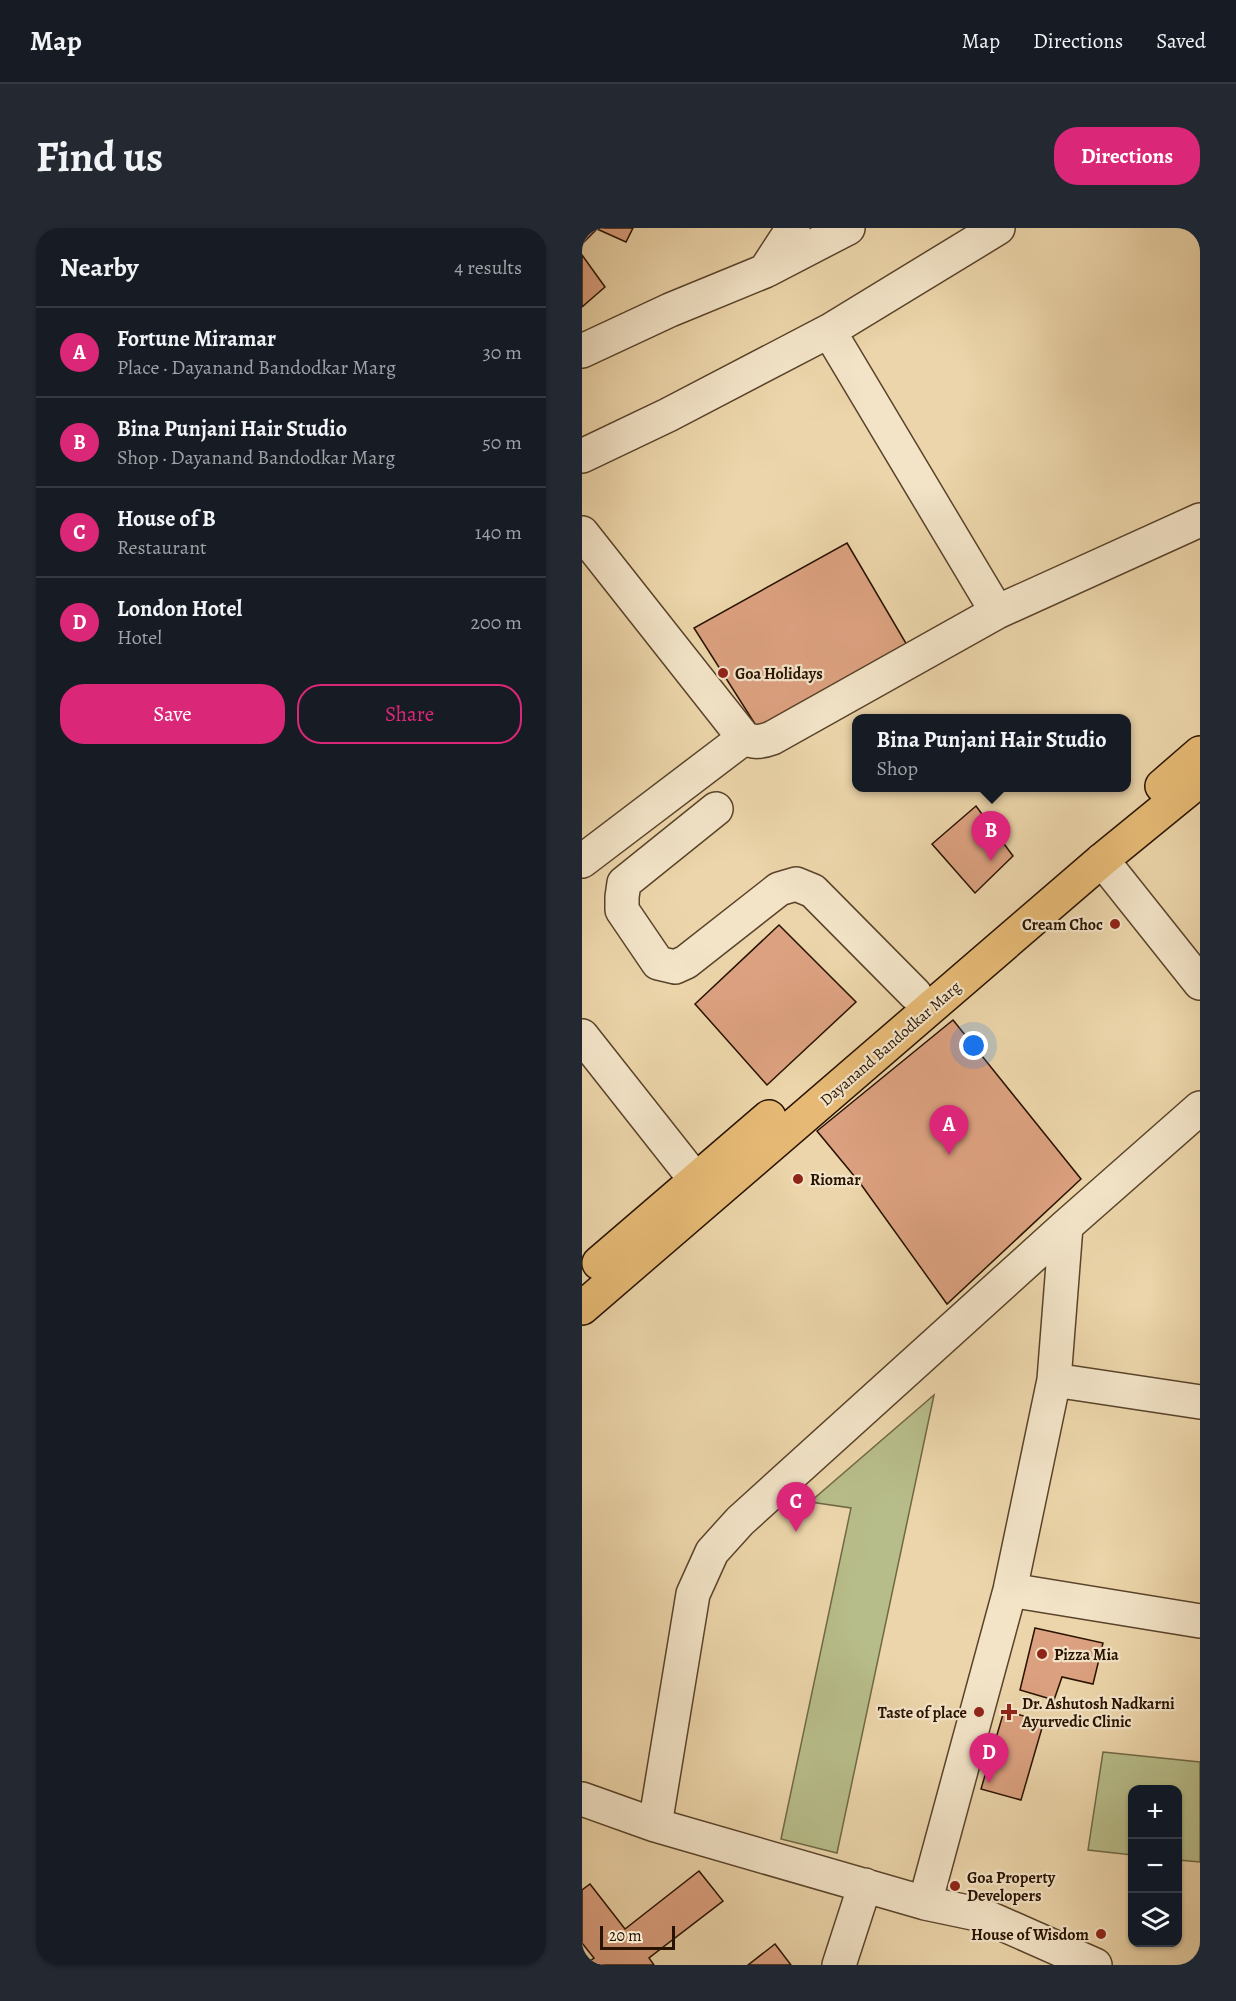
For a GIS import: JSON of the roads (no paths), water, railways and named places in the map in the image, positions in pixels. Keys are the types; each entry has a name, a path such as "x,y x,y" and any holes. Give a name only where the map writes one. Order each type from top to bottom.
{"main road":[{"name":"Dayanand Bandodkar Marg","path":"582,1278 695,1179 1200,753"},
{"name":"Dayanand Bandodkar Marg","path":"582,1308 1102,860 1200,780"}],"street":[{"path":"765,270 793,228"},
{"path":"582,351 670,310 765,270 848,228"},
{"path":"582,456 829,331 998,228"},
{"path":"829,331 997,612"},
{"path":"582,533 744,738 753,742 762,742 997,612 1200,520"},
{"path":"582,861 744,738"},
{"path":"716,809 624,883 622,910 658,963 675,966 686,962 779,889 796,885 813,891 915,994"},
{"path":"1102,860 1200,983"},
{"path":"582,1036 695,1179"},
{"path":"655,1825 693,1594 712,1552 740,1521 1200,1108"},
{"path":"925,1903 1010,1590 1054,1380 1066,1226"},
{"path":"1054,1380 1200,1402"},
{"path":"1010,1590 1200,1621"},
{"path":"582,1799 655,1825 925,1903 982,1915 1095,1965"},
{"path":"839,1965 865,1885"}],"place":[{"name":"Goa Holidays","path":"723,673"},
{"name":"Bina Punjani Hair Studio","path":"991,861"},
{"name":"Cream Choc","path":"1115,924"},
{"name":"Fortune Miramar","path":"949,1155"},
{"name":"Riomar","path":"798,1179"},
{"name":"House of B","path":"796,1532"},
{"name":"Pizza Mia","path":"1042,1654"},
{"name":"Taste of place","path":"979,1712"},
{"name":"Dr. Ashutosh Nadkarni Ayurvedic Clinic","path":"1009,1712"},
{"name":"London Hotel","path":"989,1783"},
{"name":"Goa Property Developers","path":"955,1886"},
{"name":"House of Wisdom","path":"1101,1934"}]}
